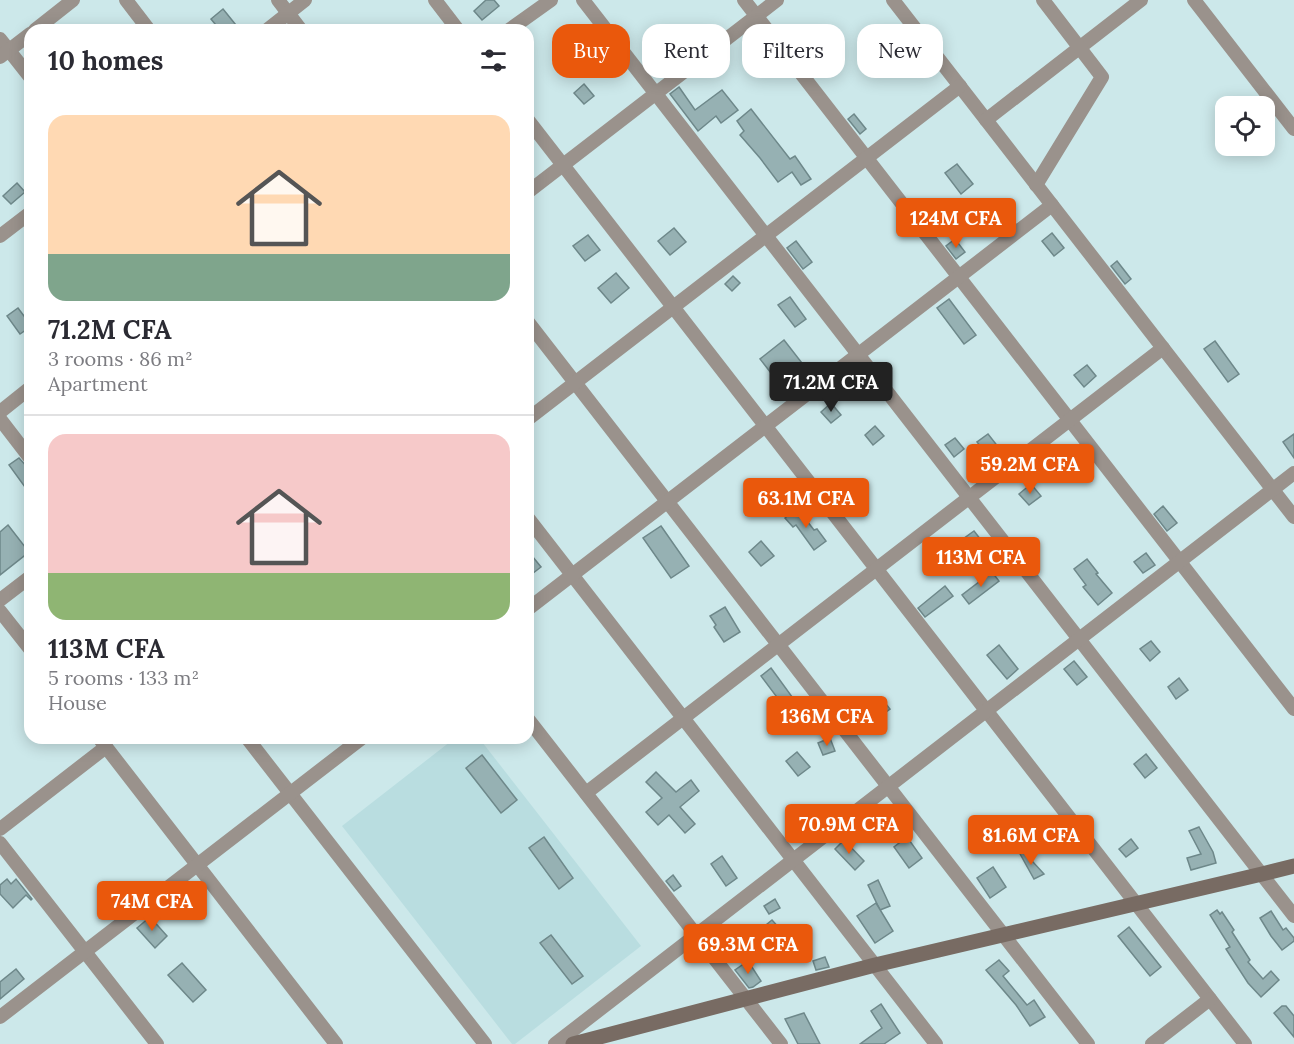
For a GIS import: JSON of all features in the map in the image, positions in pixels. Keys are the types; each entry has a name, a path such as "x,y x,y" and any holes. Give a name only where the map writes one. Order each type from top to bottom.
{"street":[{"path":"43,24 74,0"},
{"path":"126,0 144,24"},
{"path":"278,0 297,24"},
{"path":"274,24 305,0"},
{"path":"435,0 453,24"},
{"path":"517,24 551,0"},
{"path":"583,0 1294,916"},
{"path":"744,0 1294,709"},
{"path":"534,187 777,0"},
{"path":"893,0 1294,517"},
{"path":"1036,185 1102,77 1043,0"},
{"path":"986,120 1141,0"},
{"path":"1194,0 1294,129"},
{"path":"24,37 3,48 24,71"},
{"path":"534,414 960,86"},
{"path":"534,128 1245,1044"},
{"path":"534,604 1052,205"},
{"path":"0,236 24,218"},
{"path":"534,330 1088,1044"},
{"path":"586,793 1163,348"},
{"path":"0,412 24,393"},
{"path":"0,419 24,450"},
{"path":"555,1044 1294,473"},
{"path":"534,526 936,1044"},
{"path":"0,600 24,582"},
{"path":"0,611 24,641"},
{"path":"534,727 781,1044"},
{"path":"0,829 101,744"},
{"path":"103,744 336,1044"},
{"path":"252,744 485,1044"},
{"path":"0,1017 354,744"},
{"path":"0,843 157,1044"},
{"path":"573,1044 875,965 1294,866"},
{"path":"1152,1044 1210,999"}],"shaded area":[{"path":"447,744 484,744 641,946 515,1044 512,1044 342,826"}],"building":[{"path":"486,0 494,0 499,6 482,20 474,11"},
{"path":"223,9 235,24 215,24 211,19"},
{"path":"584,84 594,96 584,104 574,93"},
{"path":"679,87 695,110 722,90 738,110 721,123 716,116 698,131 670,94"},
{"path":"751,109 790,159 795,156 811,179 801,185 792,172 778,182 740,135 744,131 737,121"},
{"path":"854,114 866,129 860,134 848,119"},
{"path":"957,164 973,184 961,194 945,173"},
{"path":"17,183 24,191 11,204 3,196"},
{"path":"674,228 686,242 670,255 658,241"},
{"path":"1052,233 1064,248 1054,256 1042,241"},
{"path":"588,235 600,250 585,261 573,246"},
{"path":"955,239 965,252 956,259 946,246"},
{"path":"796,241 812,262 803,269 787,248"},
{"path":"1117,261 1131,279 1125,284 1111,266"},
{"path":"616,273 629,288 611,303 598,288"},
{"path":"733,276 740,283 732,291 725,284"},
{"path":"790,297 806,319 795,327 778,305"},
{"path":"949,299 976,335 964,344 937,308"},
{"path":"18,308 24,316 24,331 20,334 7,316"},
{"path":"784,340 809,372 785,391 760,359"},
{"path":"1215,341 1239,374 1228,382 1204,349"},
{"path":"1087,365 1096,376 1084,387 1074,375"},
{"path":"831,403 841,415 831,423 821,412"},
{"path":"875,426 884,436 873,445 865,435"},
{"path":"988,434 1003,453 992,461 977,442"},
{"path":"1294,434 1294,458 1283,442"},
{"path":"955,438 964,449 954,457 945,445"},
{"path":"19,458 24,463 24,486 9,465"},
{"path":"1031,484 1041,496 1029,505 1019,494"},
{"path":"1163,506 1177,523 1167,531 1154,514"},
{"path":"797,508 826,541 814,550 796,525 793,527 785,518"},
{"path":"8,525 24,546 24,556 0,575 0,532"},
{"path":"661,526 689,566 671,578 643,538"},
{"path":"974,531 999,563 988,571 963,539"},
{"path":"761,541 774,556 761,566 749,552"},
{"path":"1146,553 1155,565 1143,573 1134,562"},
{"path":"534,558 541,567 534,572"},
{"path":"1087,559 1112,593 1098,605 1083,587 1086,585 1074,569"},
{"path":"992,572 999,581 969,604 962,595"},
{"path":"945,586 953,596 925,617 918,608"},
{"path":"725,607 740,632 724,642 710,616"},
{"path":"1151,641 1160,652 1150,661 1140,649"},
{"path":"999,645 1018,669 1007,679 987,655"},
{"path":"1074,661 1087,677 1077,685 1064,669"},
{"path":"771,668 798,705 788,712 761,676"},
{"path":"1179,678 1188,690 1176,699 1168,687"},
{"path":"882,699 890,709 878,718 870,708"},
{"path":"830,738 835,751 823,755 818,743"},
{"path":"797,752 810,767 798,776 786,761"},
{"path":"1146,754 1157,768 1145,778 1134,764"},
{"path":"482,755 517,800 501,813 466,768"},
{"path":"656,772 676,792 691,780 699,791 680,807 695,824 685,833 669,815 658,825 646,812 662,798 646,782"},
{"path":"883,808 893,821 871,838 861,825"},
{"path":"1199,827 1213,852 1216,863 1191,870 1187,858 1201,854 1189,831"},
{"path":"544,837 573,878 559,889 529,848"},
{"path":"907,837 922,858 909,868 894,847"},
{"path":"1131,839 1138,848 1126,857 1119,849"},
{"path":"844,840 864,861 855,870 835,849"},
{"path":"1022,850 1044,874 1034,879 1019,852"},
{"path":"722,856 737,878 726,886 711,864"},
{"path":"993,867 1006,887 990,898 977,878"},
{"path":"673,875 681,886 674,891 666,881"},
{"path":"7,879 11,884 16,879 32,899 26,895 13,908 0,894 0,885"},
{"path":"878,880 890,906 880,910 868,885"},
{"path":"775,899 780,908 769,914 764,906"},
{"path":"876,903 893,931 875,943 857,916"},
{"path":"1217,910 1220,914 1222,912 1234,930 1232,932 1250,960 1248,962 1263,979 1271,971 1279,980 1261,997 1248,983 1226,949 1230,947 1210,915"},
{"path":"1271,911 1283,930 1286,928 1294,938 1294,941 1282,950 1260,918"},
{"path":"150,917 167,936 155,948 137,928"},
{"path":"772,920 780,929 768,938 761,929"},
{"path":"1129,927 1161,967 1150,976 1118,936"},
{"path":"551,935 583,976 572,984 540,943"},
{"path":"825,957 829,967 816,970 813,961"},
{"path":"999,960 1009,971 1003,976 1027,1005 1034,1000 1045,1017 1030,1026 1016,1005 986,970"},
{"path":"748,961 761,981 749,988 735,970"},
{"path":"182,963 206,990 193,1002 168,975"},
{"path":"16,969 24,979 0,999 0,982"},
{"path":"881,1004 900,1033 884,1044 860,1044 882,1028 871,1011"},
{"path":"1282,1006 1286,1006 1294,1016 1294,1037 1274,1013"},
{"path":"804,1013 820,1044 798,1044 785,1019"}]}
